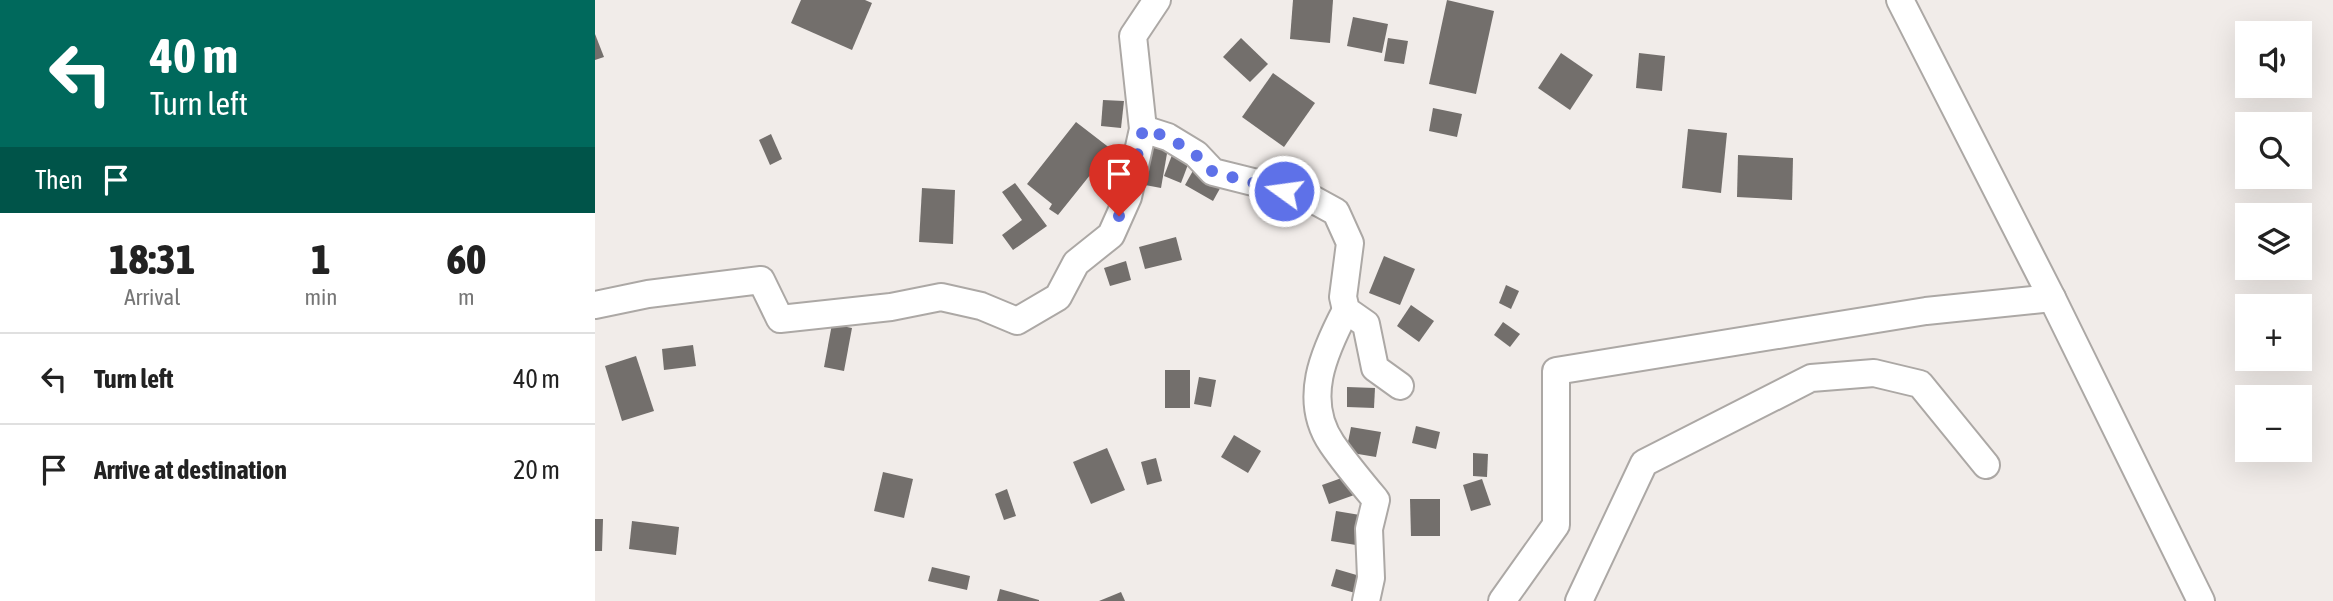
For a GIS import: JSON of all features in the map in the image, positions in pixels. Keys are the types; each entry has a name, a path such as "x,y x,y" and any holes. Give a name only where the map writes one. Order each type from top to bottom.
{"street":[{"path":"595,305 648,294 761,280 780,319 891,307 941,296 981,306 1017,321 1058,297 1076,263 1111,235 1128,197 1143,129 1133,36 1157,0"},
{"path":"1900,0 2052,298 2201,601"},
{"path":"1143,129 1168,137 1196,155 1213,172 1305,195 1336,212 1350,243 1343,297 1346,310 1319,371 1318,412 1330,442 1376,500 1369,529 1371,578 1366,601"},
{"path":"1502,601 1556,525 1556,371 1926,311 2052,298"},
{"path":"1346,310 1366,324 1375,368 1400,386"},
{"path":"1579,601 1644,463 1811,378 1874,373 1920,384 1986,465"}],"building":[{"path":"801,0 865,0 872,3 852,50 791,23"},
{"path":"1293,0 1333,0 1330,43 1290,39"},
{"path":"1447,0 1494,11 1476,94 1429,84"},
{"path":"1353,17 1388,24 1382,53 1347,46"},
{"path":"595,34 604,57 595,60"},
{"path":"1241,38 1268,64 1250,82 1223,57"},
{"path":"1388,38 1408,41 1404,64 1384,61"},
{"path":"1561,53 1593,75 1570,110 1538,88"},
{"path":"1639,53 1665,56 1662,91 1636,88"},
{"path":"1273,73 1315,103 1284,147 1242,117"},
{"path":"1103,100 1124,101 1121,128 1101,126"},
{"path":"1433,108 1462,114 1457,137 1429,131"},
{"path":"1076,122 1111,149 1058,215 1049,209 1052,204 1027,184"},
{"path":"1688,129 1727,133 1721,193 1682,188"},
{"path":"771,134 782,159 770,165 759,140"},
{"path":"1152,139 1169,142 1161,188 1145,185"},
{"path":"1172,155 1189,162 1181,183 1164,176"},
{"path":"1738,155 1793,158 1792,200 1737,197"},
{"path":"1195,167 1223,183 1213,201 1185,185"},
{"path":"1015,183 1047,226 1013,250 1002,235 1022,220 1002,192"},
{"path":"922,188 955,190 953,244 919,242"},
{"path":"1176,237 1182,260 1145,269 1139,247"},
{"path":"1384,256 1415,269 1400,305 1369,293"},
{"path":"1126,261 1131,280 1110,286 1104,268"},
{"path":"1506,285 1519,291 1511,309 1499,303"},
{"path":"1411,305 1434,321 1419,342 1397,326"},
{"path":"1503,322 1520,334 1510,347 1494,335"},
{"path":"832,324 852,328 844,371 824,367"},
{"path":"693,345 696,366 664,370 662,349"},
{"path":"636,356 654,411 622,421 605,366"},
{"path":"1165,370 1190,370 1190,408 1165,408"},
{"path":"1199,377 1216,380 1211,407 1194,404"},
{"path":"1347,387 1375,388 1374,408 1347,407"},
{"path":"1416,426 1440,432 1436,449 1412,443"},
{"path":"1351,427 1381,432 1376,457 1346,452"},
{"path":"1234,435 1261,451 1248,473 1221,457"},
{"path":"1107,448 1125,490 1091,504 1073,462"},
{"path":"1473,453 1488,454 1487,477 1473,476"},
{"path":"1156,458 1162,481 1147,485 1141,462"},
{"path":"883,472 913,479 904,518 874,511"},
{"path":"1350,475 1357,494 1329,504 1322,485"},
{"path":"1482,479 1491,505 1471,511 1463,485"},
{"path":"1007,489 1016,516 1004,520 995,494"},
{"path":"1410,499 1440,499 1440,536 1411,536"},
{"path":"1336,511 1360,515 1356,545 1331,541"},
{"path":"595,519 603,519 602,551 595,551"},
{"path":"632,521 679,527 676,555 629,549"},
{"path":"932,567 970,576 967,590 928,581"},
{"path":"1336,569 1360,576 1355,593 1331,586"},
{"path":"1000,589 1039,600 1039,601 997,601"},
{"path":"1121,592 1125,601 1099,601"}],"route":[{"path":"1119,216 1128,197 1143,129 1168,137 1196,155 1213,172 1284,191"}]}
